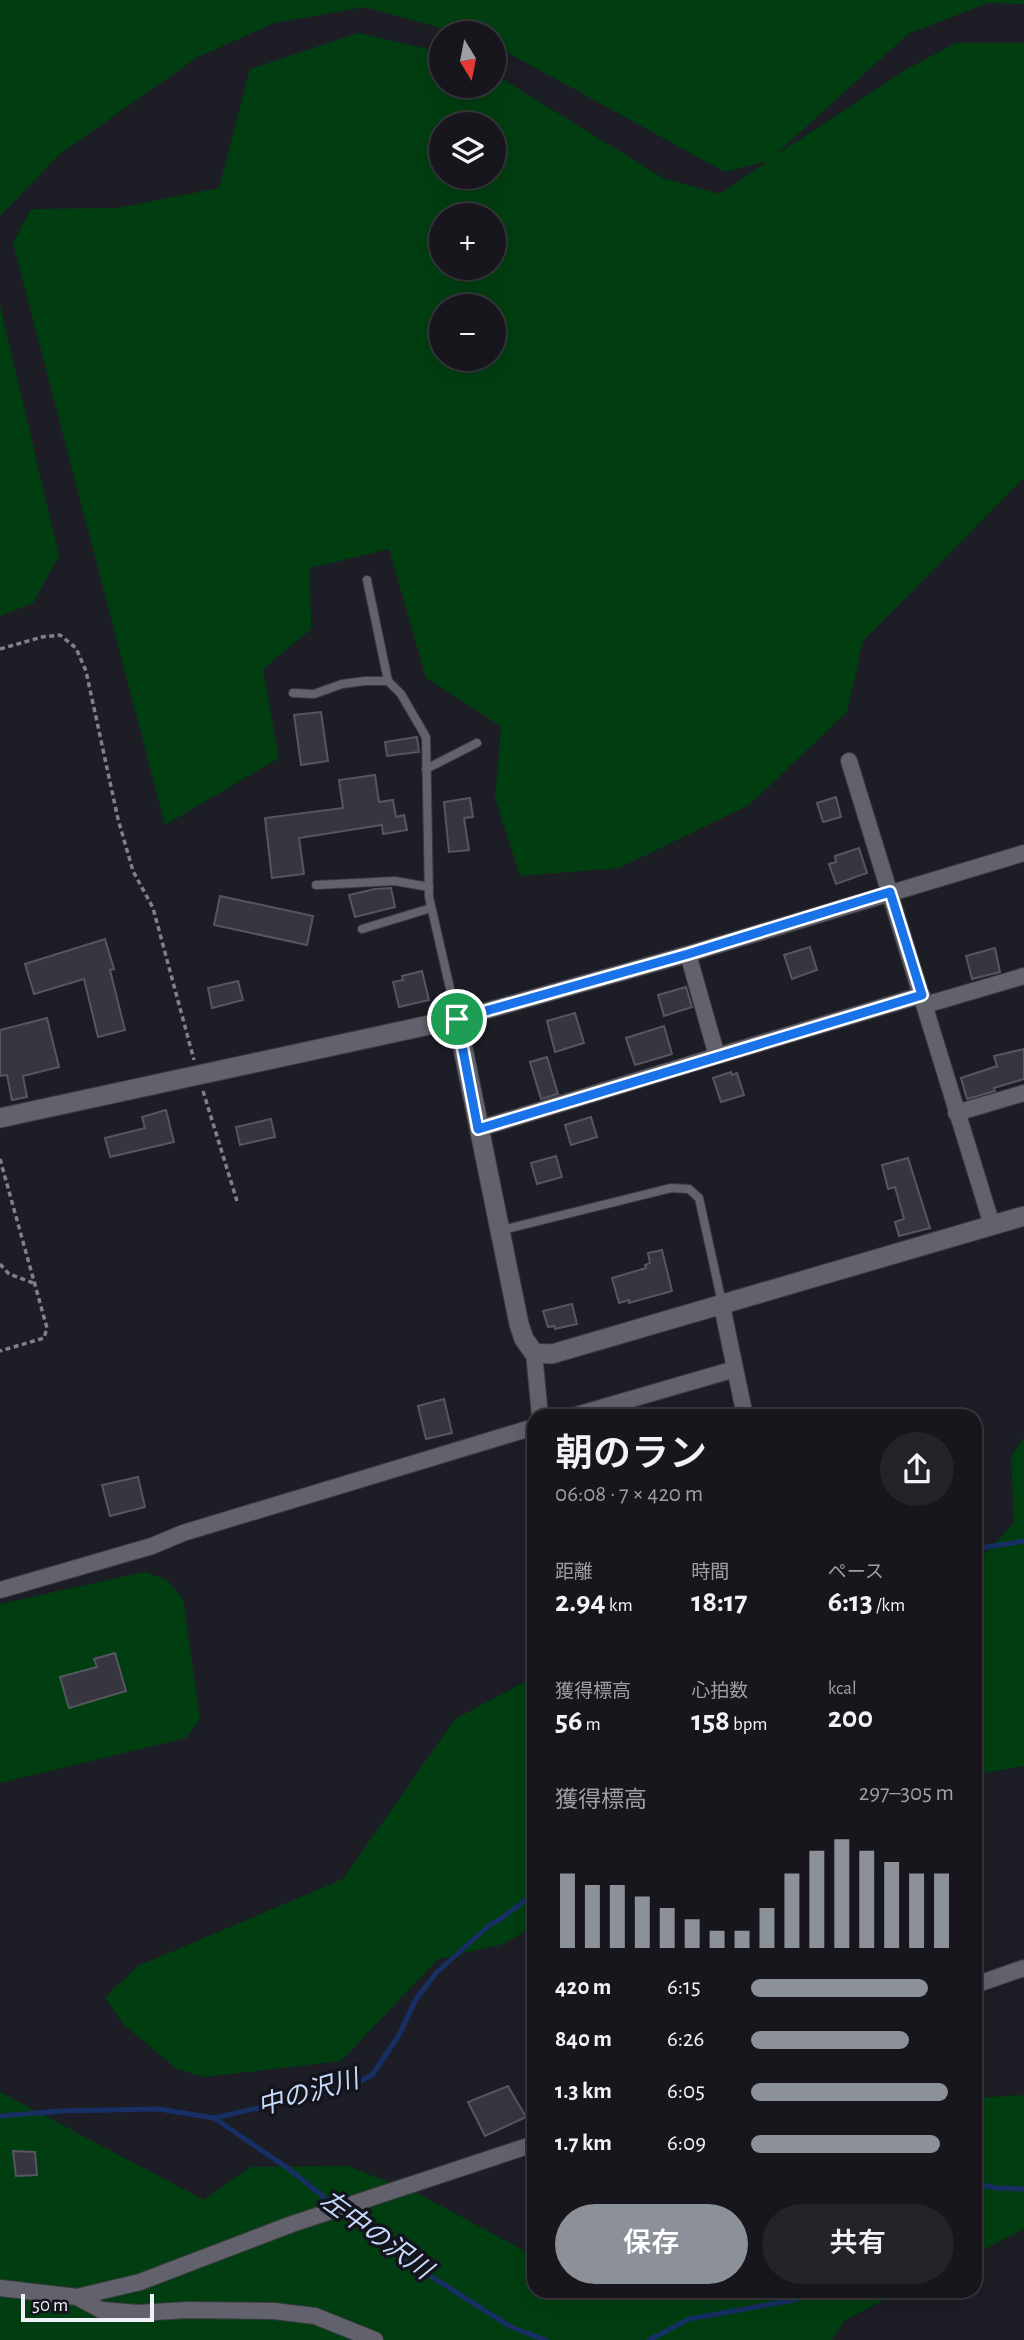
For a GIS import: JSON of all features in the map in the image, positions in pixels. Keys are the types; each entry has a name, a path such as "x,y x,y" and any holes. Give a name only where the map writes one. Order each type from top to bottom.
{"street":[{"path":"849,761 992,1225"},
{"path":"0,1118 457,1019 688,954 1024,853"},
{"path":"688,954 717,1056"},
{"path":"478,1129 717,1056 923,1000 1024,976"},
{"path":"457,1019 519,1324 524,1339 534,1353 539,1409"},
{"path":"956,1113 1024,1093"},
{"path":"534,1353 552,1354 1024,1216"},
{"path":"722,1306 744,1409"},
{"path":"597,1409 735,1369"},
{"path":"0,1590 152,1546 184,1533 527,1429"},
{"path":"982,1983 1024,1968"},
{"path":"0,2288 77,2297 140,2282 292,2224 527,2146"},
{"path":"77,2297 100,2310 138,2313 274,2311 315,2316 375,2340"}],"lane":[{"path":"366,580 388,681 401,694 426,737 431,908 457,1019"},
{"path":"293,693 314,694 342,684 388,681"},
{"path":"426,769 477,743"},
{"path":"316,885 395,881 429,887"},
{"path":"362,929 431,908"},
{"path":"499,1231 671,1188 689,1189 699,1198 722,1306"}],"path":[{"path":"0,649 42,637 60,635 76,648 86,671 118,819 133,871 153,908 198,1076 237,1201"},
{"path":"0,1158 47,1328 44,1338 0,1351"},
{"path":"0,1264 9,1274 36,1284"}],"green space":[{"path":"0,0 1024,0 1024,4 988,3 908,34 773,157 907,69 956,43 1024,43 1024,478 863,641 847,712 749,805 619,868 520,876 495,798 501,726 426,678 389,549 310,568 311,629 263,669 279,758 165,825 13,243 31,209 118,208 219,188 250,69 358,33 429,49 429,98 506,98 506,81 663,178 720,194 768,161 725,172 506,52 506,21 429,21 429,25 365,7 274,23 196,58 60,154 0,216"},
{"path":"0,305 59,556 33,603 0,616"},
{"path":"1024,1437 1024,1766 982,1774 982,1557 1014,1523 1011,1456"},
{"path":"144,1572 167,1580 183,1599 200,1719 186,1738 0,1783 0,1604"},
{"path":"527,1681 527,1931 503,1944 438,1959 341,2061 204,2077 177,2069 123,2024 105,1997 138,1966 343,1879 455,1719"},
{"path":"0,2092 204,2200 250,2167 347,2166 415,2192 527,2252 527,2298 888,2298 845,2320 832,2340 0,2340"},
{"path":"1024,2095 1024,2229 982,2250 982,2098"}],"building":[{"path":"321,712 328,761 301,765 294,715"},
{"path":"417,737 419,752 387,756 385,742"},
{"path":"375,775 379,802 393,800 396,817 404,815 407,830 383,834 382,825 299,838 304,874 272,878 265,818 343,808 339,780"},
{"path":"836,797 841,817 823,822 817,803"},
{"path":"470,798 473,817 464,818 469,850 449,852 444,802"},
{"path":"859,848 867,873 836,884 829,864 836,862 835,856"},
{"path":"391,888 395,907 355,917 349,895"},
{"path":"220,896 313,916 307,945 214,925"},
{"path":"105,939 114,969 110,970 125,1030 98,1037 84,979 34,994 25,964"},
{"path":"810,947 817,970 792,979 784,955"},
{"path":"995,948 1000,972 972,979 966,956"},
{"path":"422,971 429,1000 399,1007 393,982 403,980 402,976"},
{"path":"238,981 243,1000 212,1008 208,988"},
{"path":"686,987 692,1007 664,1016 658,995"},
{"path":"575,1013 584,1043 555,1052 547,1021"},
{"path":"47,1018 59,1067 23,1076 27,1097 12,1100 7,1075 0,1076 0,1030"},
{"path":"664,1026 672,1054 635,1065 626,1038"},
{"path":"1024,1049 1024,1079 967,1099 961,1078 997,1066 994,1056"},
{"path":"547,1057 558,1094 541,1099 530,1062"},
{"path":"731,1072 732,1075 737,1073 744,1095 721,1102 713,1078"},
{"path":"166,1110 174,1142 110,1157 105,1138 145,1128 142,1117"},
{"path":"591,1117 597,1137 571,1145 565,1125"},
{"path":"271,1119 275,1137 240,1145 236,1127"},
{"path":"556,1156 562,1177 537,1184 531,1163"},
{"path":"908,1158 930,1228 899,1236 895,1222 904,1219 895,1187 888,1189 882,1165"},
{"path":"662,1250 672,1291 629,1303 629,1300 619,1303 612,1278 646,1268 645,1265 650,1263 648,1253"},
{"path":"572,1304 577,1324 555,1329 554,1326 548,1327 543,1311"},
{"path":"444,1399 452,1433 426,1439 418,1406"},
{"path":"138,1477 145,1507 110,1516 102,1485"},
{"path":"115,1653 126,1691 69,1708 60,1677 97,1667 94,1659"},
{"path":"508,2086 526,2117 485,2136 468,2102"},
{"path":"13,2151 35,2152 37,2175 16,2176"}],"waterway":[{"name":"中の沢川","path":"982,1548 1024,1541"},
{"name":"中の沢川","path":"0,2116 60,2111 159,2109 214,2118 347,2088 372,2075 399,2035 416,1999 437,1972 491,1924 527,1899"},
{"name":"左中の沢川","path":"214,2118 289,2169 391,2251 511,2327 546,2340"},
{"name":"左中の沢川","path":"982,2185 1024,2189"},
{"name":"左中の沢川","path":"649,2340 689,2319 798,2298"}],"route":[{"path":"890,892 922,995 478,1129 457,1019 688,954 890,892"}]}
